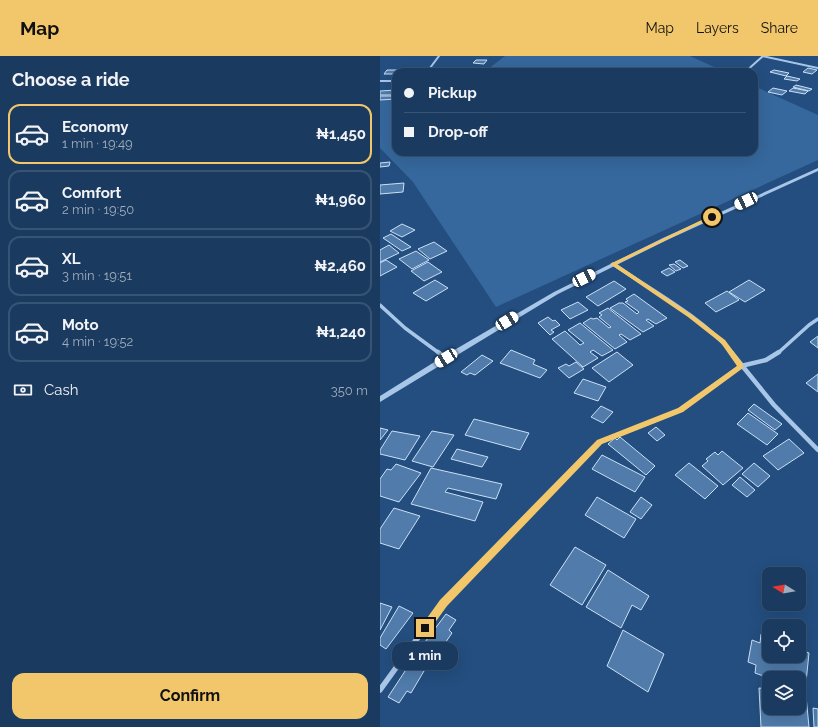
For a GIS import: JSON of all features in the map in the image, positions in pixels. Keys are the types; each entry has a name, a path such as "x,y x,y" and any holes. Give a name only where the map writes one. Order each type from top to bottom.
{"street":[{"path":"430,68 440,56"},
{"path":"750,68 763,56 818,68"},
{"path":"380,81 392,81"},
{"path":"380,399 556,293 613,264 818,169"},
{"path":"613,264 690,316 723,342 774,405 818,450"},
{"path":"380,306 405,328 446,358"},
{"path":"380,690 443,603 600,442 681,410 741,366 766,360 777,354 809,325 818,319"}],"shaded area":[{"path":"505,56 690,56 716,68 489,68"},
{"path":"758,88 818,115 818,160 496,307 413,182 380,148 380,100 392,98 392,156 758,156"}],"building":[{"path":"476,60 487,60 484,64 473,63"},
{"path":"808,68 817,70 812,74 803,72"},
{"path":"387,70 392,70 392,74 384,74"},
{"path":"774,70 789,73 786,76 770,72"},
{"path":"787,76 800,79 797,81 784,79"},
{"path":"796,85 812,89 809,91 793,87"},
{"path":"773,88 787,91 782,95 768,92"},
{"path":"793,88 808,91 805,94 789,91"},
{"path":"392,90 392,95 380,95 380,91"},
{"path":"380,96 392,96 392,99 380,100"},
{"path":"390,162 389,166 380,167 380,163"},
{"path":"404,183 403,192 380,194 380,185"},
{"path":"402,224 415,230 402,237 390,231"},
{"path":"391,234 411,247 402,251 383,238"},
{"path":"434,242 447,251 430,259 418,249"},
{"path":"389,245 399,253 380,262 380,250"},
{"path":"416,251 429,260 412,269 399,259"},
{"path":"386,260 397,267 380,276 380,263"},
{"path":"680,260 688,266 683,268 675,262"},
{"path":"428,262 442,272 424,281 411,271"},
{"path":"674,264 681,269 676,271 669,265"},
{"path":"669,268 675,272 667,276 661,272"},
{"path":"435,280 448,288 426,301 413,293"},
{"path":"749,280 765,290 745,302 729,292"},
{"path":"614,281 626,289 598,306 586,297"},
{"path":"727,291 739,300 716,312 705,303"},
{"path":"634,294 667,318 656,324 648,319 646,320 654,326 643,332 610,308 619,303 623,303 637,314 639,312 625,302 628,301 626,299"},
{"path":"578,302 588,310 570,319 561,310"},
{"path":"608,308 641,334 630,340 621,334 619,335 627,342 615,349 583,323 591,318 597,318 609,328 611,327 599,317 602,315 599,313"},
{"path":"548,317 553,321 555,320 560,325 551,330 554,332 550,335 538,323"},
{"path":"580,323 613,350 602,356 593,350 590,352 598,358 583,367 552,339 565,331 580,345 584,343 568,330"},
{"path":"818,336 818,348 810,342"},
{"path":"511,350 535,360 533,364 547,370 540,378 500,363"},
{"path":"617,352 633,365 609,382 592,368"},
{"path":"482,355 493,361 475,375 470,373 467,375 461,372"},
{"path":"576,362 584,369 569,378 558,368 566,364 569,366"},
{"path":"818,374 818,392 806,383"},
{"path":"583,379 606,387 598,401 574,393"},
{"path":"754,404 782,424 775,430 748,410"},
{"path":"601,406 613,412 603,423 591,417"},
{"path":"748,413 778,434 767,445 737,424"},
{"path":"474,419 529,433 520,450 465,435"},
{"path":"656,427 665,435 657,441 648,433"},
{"path":"380,428 388,430 380,440"},
{"path":"392,431 420,436 405,460 380,454 380,450"},
{"path":"432,431 454,435 433,467 412,461"},
{"path":"620,437 655,466 646,475 608,444 615,438 617,440"},
{"path":"789,439 804,453 778,470 763,456"},
{"path":"457,449 488,457 482,467 451,459"},
{"path":"722,451 743,468 723,485 702,466 708,461 706,459 715,452 718,455"},
{"path":"602,455 645,477 635,492 592,469"},
{"path":"689,463 718,486 705,499 675,475"},
{"path":"754,463 770,476 758,487 742,474"},
{"path":"396,464 421,473 399,502 380,496 380,479 387,469 391,470"},
{"path":"431,468 502,484 496,499 448,488 445,492 483,502 475,521 411,504"},
{"path":"740,477 755,490 747,497 732,485"},
{"path":"597,497 636,519 624,538 585,515"},
{"path":"641,497 652,505 641,519 630,512"},
{"path":"394,508 420,516 399,549 380,543 380,529"},
{"path":"575,547 606,565 582,605 550,585"},
{"path":"608,570 649,596 641,610 632,605 621,628 586,607"},
{"path":"380,603 392,607 380,630"},
{"path":"399,606 413,613 386,649 380,645 380,638"},
{"path":"446,614 456,620 449,630 452,633 439,652 425,642"},
{"path":"623,630 664,654 648,692 607,666"},
{"path":"761,634 762,663 806,663 806,652 809,653 806,682 806,671 762,671 762,676 755,673 756,665 748,662 752,640 760,643"},
{"path":"411,662 424,671 411,693 407,691 399,703 388,697"},
{"path":"759,688 762,688 762,715 806,715 806,696 809,727 761,727"},
{"path":"813,708 818,709 818,727 814,727"}],"route":[{"path":"425,628 443,603 600,442 681,410 741,366 723,342 690,316 613,264 712,217"}]}
